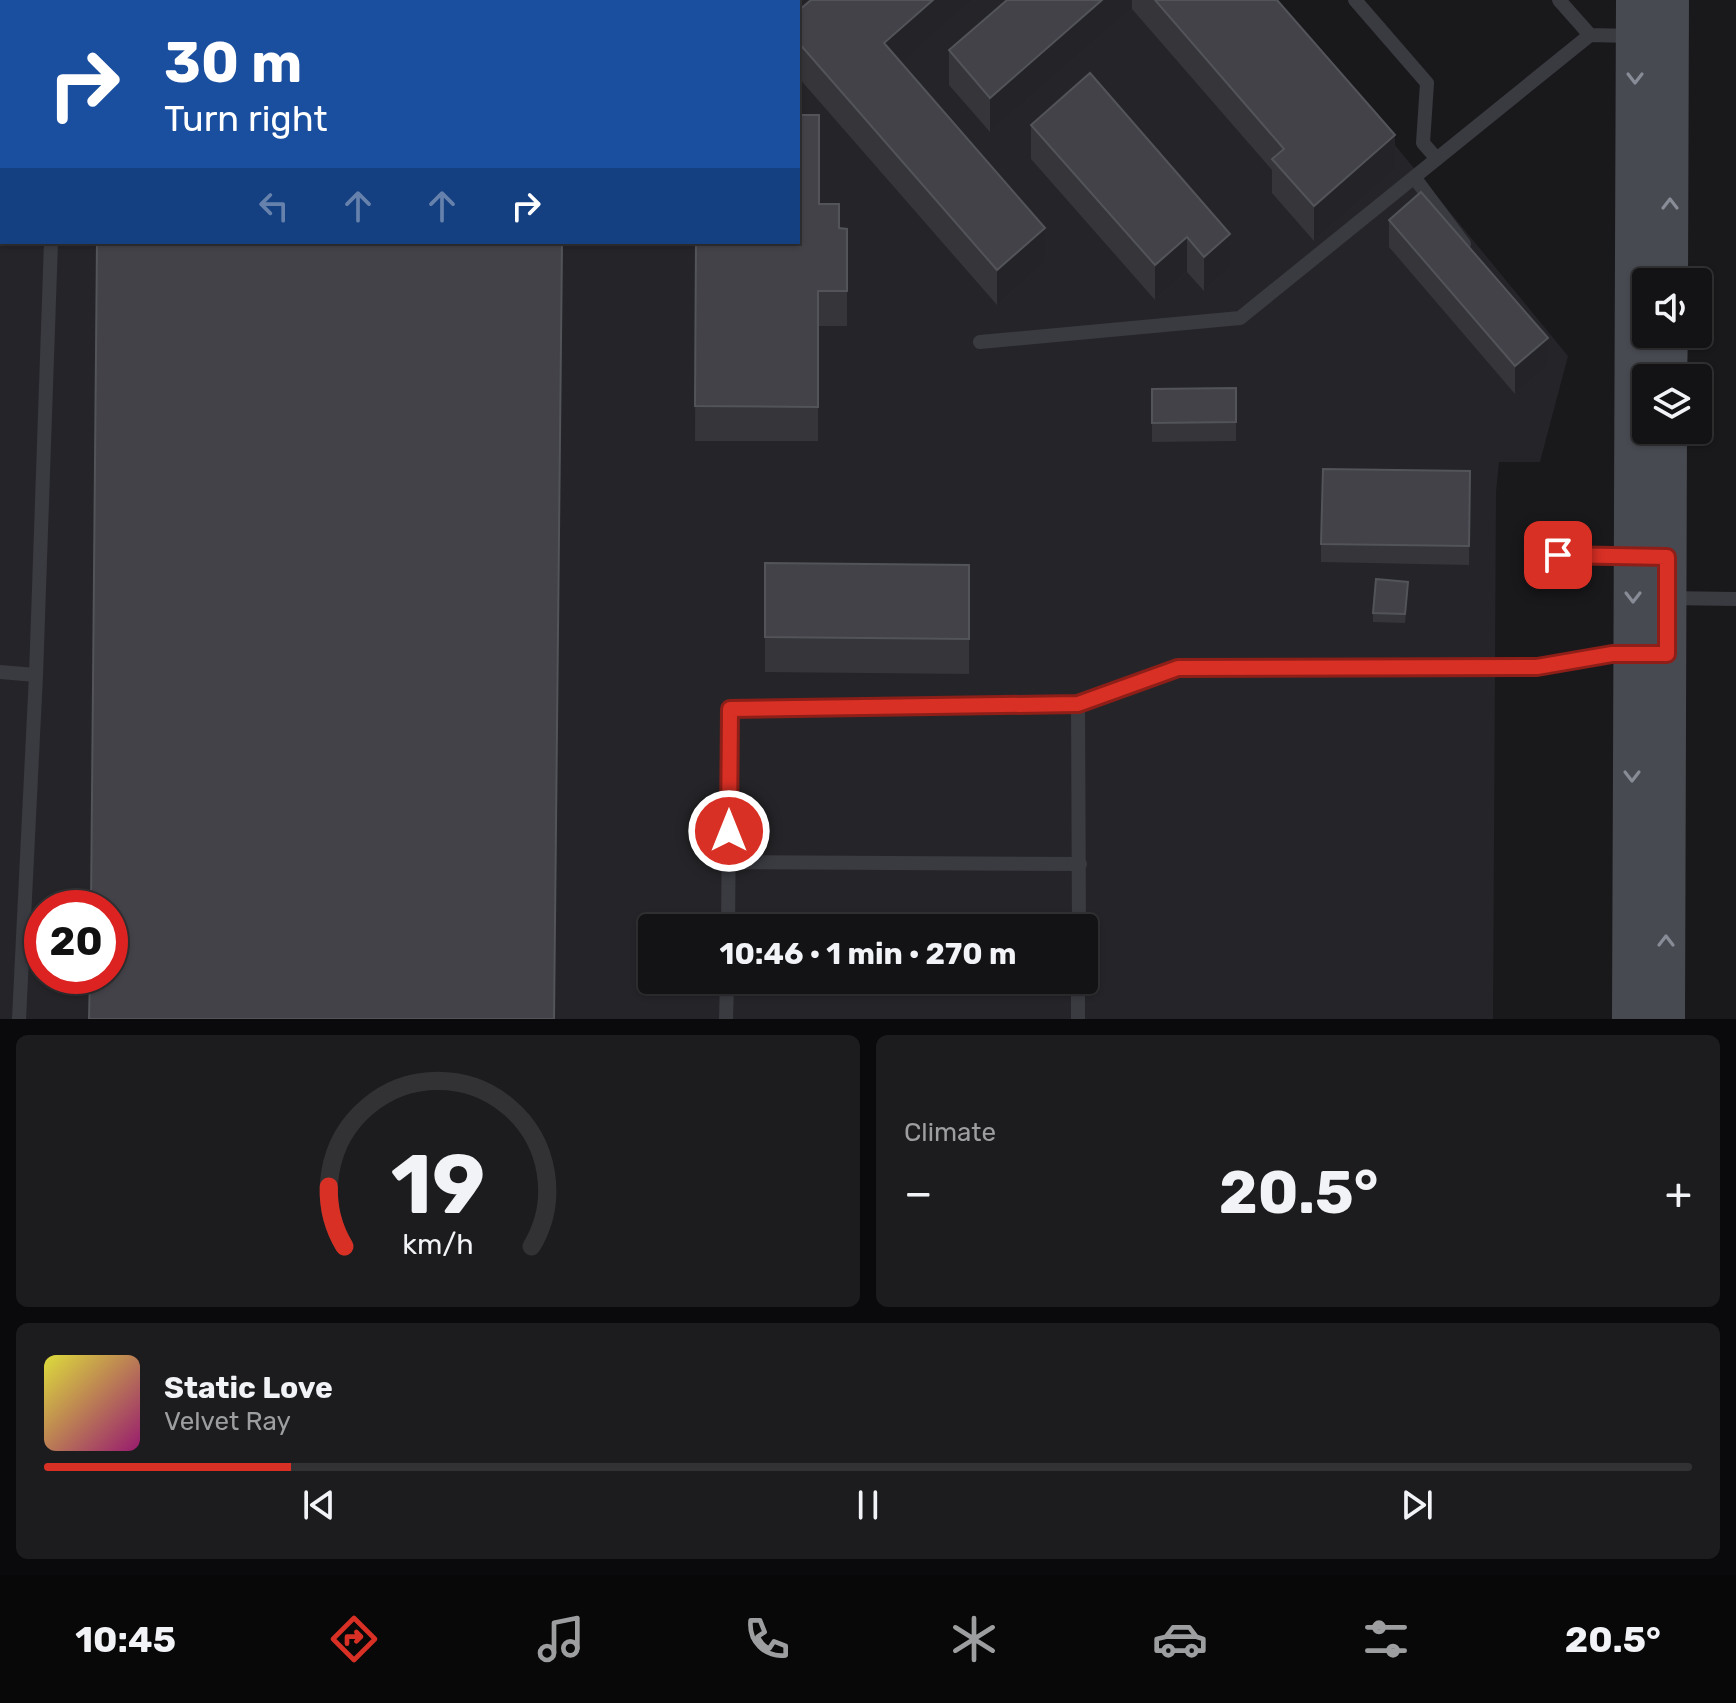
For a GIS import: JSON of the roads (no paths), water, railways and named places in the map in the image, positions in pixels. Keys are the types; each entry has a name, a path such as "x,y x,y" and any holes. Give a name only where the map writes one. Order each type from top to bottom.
{"street":[{"path":"1652,24 1668,268"},
{"path":"1652,24 1650,654 1666,1019"},
{"path":"1631,1019 1650,654 1667,598 1650,557 1666,444"}],"lane":[{"path":"1355,0 1427,83 1423,143 1437,159"},
{"path":"1559,0 1590,35"},
{"path":"980,342 1240,318 1590,35 1652,24"},
{"path":"1414,177 1478,262"},
{"path":"19,1019 36,675 51,244"},
{"path":"1533,555 1650,557"},
{"path":"1667,598 1736,599"},
{"path":"728,914 730,709 1078,704 1178,668 1537,667 1580,658 1650,654"},
{"path":"0,672 36,675"},
{"path":"1078,704 1079,914"},
{"path":"729,862 1080,864"},
{"path":"726,1019 727,994"},
{"path":"1078,994 1078,1019"}]}
